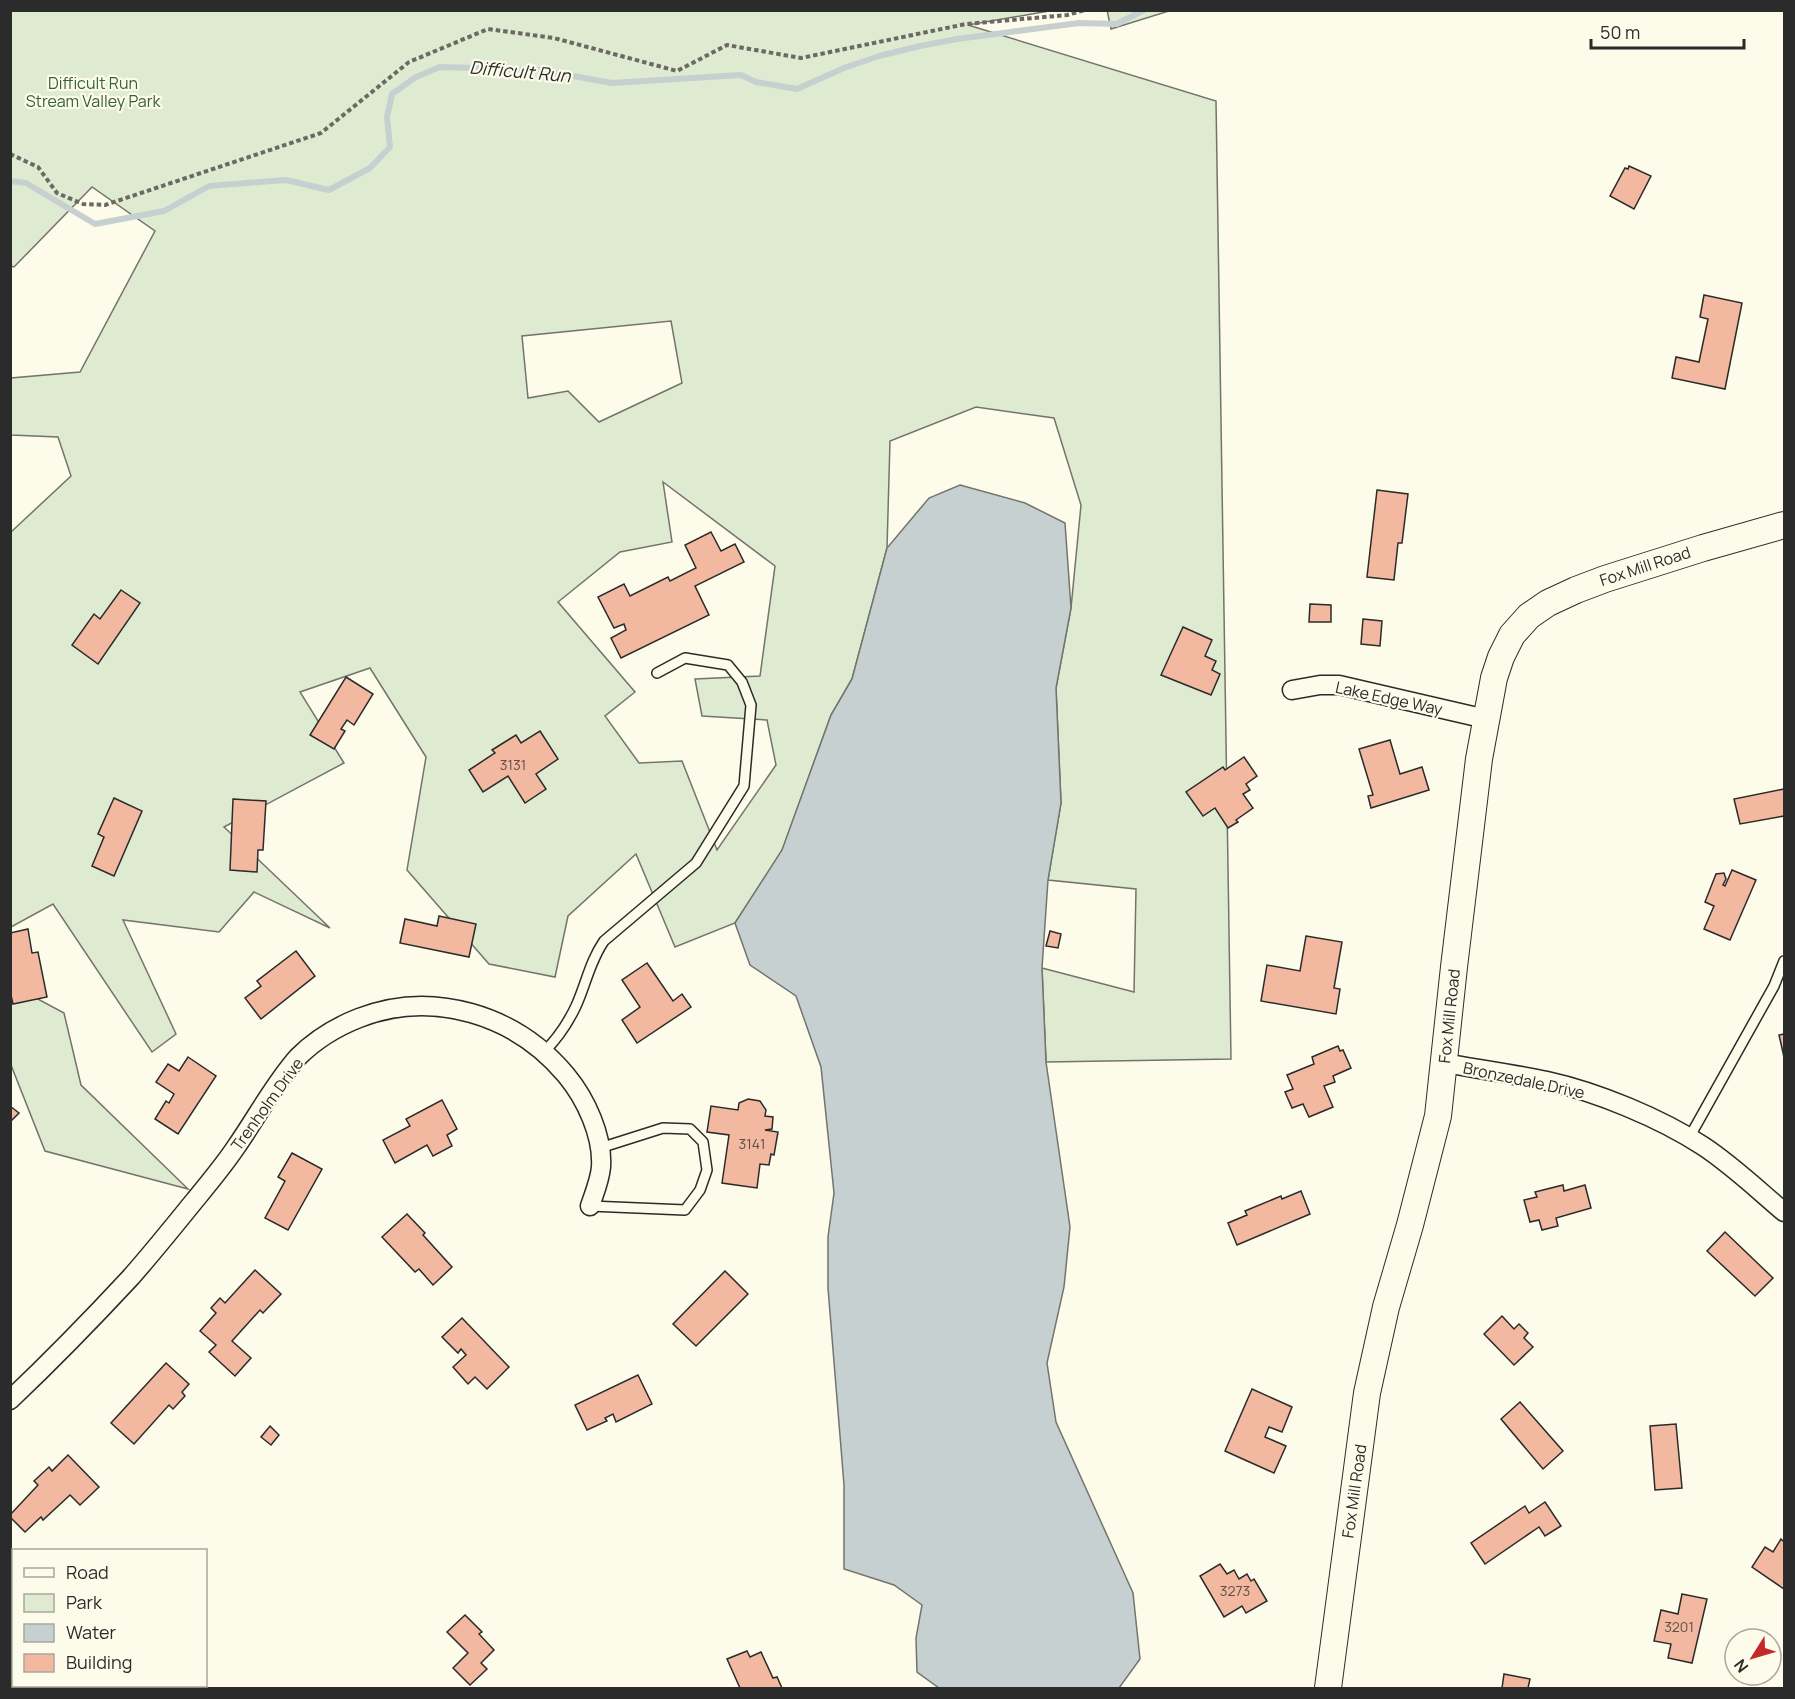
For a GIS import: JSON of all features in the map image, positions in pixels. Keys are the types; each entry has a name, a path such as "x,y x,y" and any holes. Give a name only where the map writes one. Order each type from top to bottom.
{"main road":[{"name":"Fox Mill Road","path":"1328,1689 1367,1393 1386,1307 1438,1116 1473,806 1494,678 1511,638 1529,616 1548,603 1605,579 1785,525"}],"street":[{"name":"Lake Edge Way","path":"1292,690 1320,685 1339,685 1486,719"},
{"name":"Trenholm Drive","path":"10,1400 56,1356 138,1268 209,1183 283,1076 315,1042 343,1025 374,1012 426,1005 461,1009 496,1021 528,1038 544,1052 568,1077 594,1125 600,1148 601,1168 590,1206"},
{"name":"Bronzedale Drive","path":"1444,1063 1549,1082 1611,1101 1689,1138 1731,1166 1785,1212"}],"lane":[{"path":"544,1052 558,1038 577,1005 596,953 604,941 696,864 744,786 751,705 742,682 728,665 685,658 657,673"},
{"path":"1689,1138 1774,986 1785,961"},
{"path":"590,1206 684,1210 700,1190 707,1170 704,1143 690,1129 663,1128 600,1148"}],"path":[{"path":"10,154 38,167 57,193 83,204 105,205 321,133 408,62 488,29 554,38 676,71 727,45 801,58 966,24 1067,15 1085,10"}],"green space":[{"path":"1107,10 1169,10 1169,11 1111,29"},
{"name":"Difficult Run Stream Valley Park","path":"11,11 1049,11 968,25 1216,101 1231,1059 1046,1062 1042,968 1134,992 1136,889 1048,880 1061,803 1056,688 1071,608 1081,505 1054,418 976,407 890,441 887,548 852,679 831,715 782,851 735,923 675,947 636,854 568,916 555,977 489,964 407,870 426,757 370,668 300,692 344,763 224,827 330,928 254,892 219,932 123,920 176,1034 152,1052 53,904 11,927 11,532 71,476 58,437 11,435 11,378 80,372 155,231 92,187 14,267 11,266","holes":["671,321 682,383 599,422 568,391 528,398 522,336","663,482 775,566 760,676 695,679 702,716 767,720 776,765 717,850 682,761 639,763 605,716 635,692 558,602 620,552 672,542"]},
{"path":"10,984 64,1013 81,1085 188,1189 45,1151 11,1065"}],"water":[{"path":"960,485 1025,503 1065,523 1071,608 1056,688 1061,803 1048,880 1042,968 1046,1062 1070,1227 1064,1287 1047,1363 1056,1422 1133,1593 1140,1659 1119,1688 939,1688 917,1672 916,1638 922,1605 894,1585 844,1569 844,1485 828,1288 828,1237 834,1193 821,1067 796,996 750,965 735,923 782,850 831,715 852,679 887,548 929,498"}],"building":[{"path":"1629,166 1651,176 1634,209 1610,196 1625,168 1628,169"},
{"path":"1704,295 1742,303 1725,389 1672,378 1676,357 1699,362 1708,319 1700,317"},
{"path":"1377,490 1408,494 1402,543 1398,543 1394,580 1367,577"},
{"path":"711,532 721,551 735,544 744,562 695,586 709,615 621,658 611,638 626,630 624,624 614,628 598,597 624,584 630,596 668,577 670,581 696,568 685,545"},
{"path":"121,590 140,603 98,664 72,645 94,614 100,619"},
{"path":"1310,604 1331,605 1331,622 1309,622"},
{"path":"1363,619 1382,621 1380,646 1361,644"},
{"path":"1183,627 1212,640 1205,656 1216,661 1212,670 1220,674 1211,695 1161,675"},
{"path":"346,677 373,694 354,725 347,720 341,729 345,731 334,749 310,735"},
{"path":"540,731 558,759 536,774 546,789 525,803 508,776 483,792 469,770 495,753 492,750 516,735 521,743"},
{"path":"1390,740 1400,774 1422,767 1429,790 1371,808 1368,796 1373,795 1359,749"},
{"path":"1244,757 1257,776 1246,784 1250,790 1243,794 1253,808 1228,828 1215,808 1203,816 1186,792 1223,767 1225,770"},
{"path":"1784,789 1784,816 1740,824 1734,799"},
{"path":"114,798 142,811 114,876 92,866 104,837 98,834"},
{"path":"233,799 266,801 263,850 258,850 257,872 230,870"},
{"path":"1732,870 1756,880 1730,940 1704,929 1714,906 1705,902 1716,874 1724,873 1726,879 1723,885 1725,886"},
{"path":"439,916 476,924 469,957 400,943 405,919 437,926"},
{"path":"28,929 32,953 38,952 47,997 13,1004 10,991 10,933"},
{"path":"1050,931 1061,934 1058,948 1046,946"},
{"path":"1306,936 1342,942 1334,988 1340,989 1336,1014 1261,1001 1267,965 1300,971"},
{"path":"296,951 315,976 261,1019 245,998 261,986 257,981"},
{"path":"647,963 673,1001 682,994 691,1007 637,1043 622,1020 640,1007 622,980"},
{"path":"1784,1034 1784,1057 1779,1035"},
{"path":"1338,1046 1340,1051 1343,1050 1351,1068 1333,1076 1335,1082 1324,1086 1333,1107 1309,1117 1303,1104 1292,1108 1285,1092 1293,1089 1287,1075 1314,1064 1312,1057"},
{"path":"188,1057 216,1076 178,1134 155,1119 166,1101 169,1103 174,1094 156,1082 168,1064 179,1071"},
{"path":"748,1099 760,1101 766,1110 765,1116 773,1117 772,1129 765,1130 778,1132 774,1155 771,1154 769,1165 760,1164 757,1188 722,1183 729,1135 707,1132 711,1106 738,1110 739,1103"},
{"path":"442,1100 457,1129 447,1135 452,1146 433,1156 427,1145 395,1163 383,1140 410,1126 406,1119"},
{"path":"10,1106 19,1113 10,1122"},
{"path":"292,1153 322,1169 288,1230 265,1218 285,1181 278,1177"},
{"path":"1563,1185 1564,1191 1585,1185 1591,1208 1556,1218 1558,1226 1542,1230 1539,1220 1530,1222 1524,1200 1537,1197 1535,1192"},
{"path":"1301,1191 1310,1214 1237,1245 1228,1223 1247,1215 1245,1211 1281,1196 1282,1199"},
{"path":"407,1214 452,1267 433,1285 419,1269 415,1272 382,1237"},
{"path":"1725,1232 1773,1278 1755,1296 1707,1251"},
{"path":"255,1270 281,1294 263,1313 260,1310 232,1341 251,1358 235,1376 209,1352 216,1345 200,1331 216,1313 211,1308 220,1298 225,1303"},
{"path":"725,1271 748,1294 696,1346 673,1324"},
{"path":"1502,1316 1514,1329 1519,1324 1528,1333 1524,1338 1533,1347 1514,1365 1484,1334"},
{"path":"462,1318 509,1367 487,1389 475,1377 468,1384 453,1367 466,1355 461,1349 458,1353 442,1337"},
{"path":"166,1363 189,1384 182,1392 185,1396 173,1409 169,1405 134,1444 111,1423"},
{"path":"638,1375 652,1404 616,1422 613,1414 605,1418 607,1421 587,1430 575,1405"},
{"path":"1252,1389 1292,1407 1282,1432 1269,1427 1265,1437 1286,1446 1274,1473 1225,1451"},
{"path":"1520,1402 1563,1451 1543,1469 1501,1419"},
{"path":"1676,1424 1682,1488 1655,1490 1650,1426"},
{"path":"270,1426 279,1435 271,1445 261,1437"},
{"path":"68,1455 99,1487 80,1505 70,1495 43,1520 41,1517 25,1532 10,1515 38,1485 34,1481 49,1467 52,1471"},
{"path":"1545,1502 1561,1526 1545,1536 1539,1527 1485,1564 1471,1543 1525,1506 1529,1513"},
{"path":"1781,1539 1784,1542 1784,1589 1752,1567 1765,1547 1773,1552"},
{"path":"1220,1564 1227,1574 1234,1570 1239,1579 1247,1574 1251,1581 1254,1579 1267,1601 1246,1613 1242,1606 1224,1617 1200,1576"},
{"path":"1682,1594 1707,1599 1692,1663 1668,1658 1671,1644 1654,1641 1661,1610 1678,1614"},
{"path":"465,1615 482,1632 479,1634 494,1650 481,1663 487,1669 470,1685 453,1668 468,1653 447,1632"},
{"path":"747,1651 750,1657 761,1652 773,1678 777,1677 782,1688 740,1688 727,1659"},
{"path":"1504,1674 1530,1679 1528,1688 1502,1688"}],"waterway":[{"name":"Difficult Run","path":"10,181 26,183 95,224 164,211 209,186 286,180 329,190 370,168 390,147 387,117 392,94 416,77 440,67 540,70 612,83 741,75 756,82 797,89 844,68 920,46 1079,23 1117,24 1144,10"}]}
